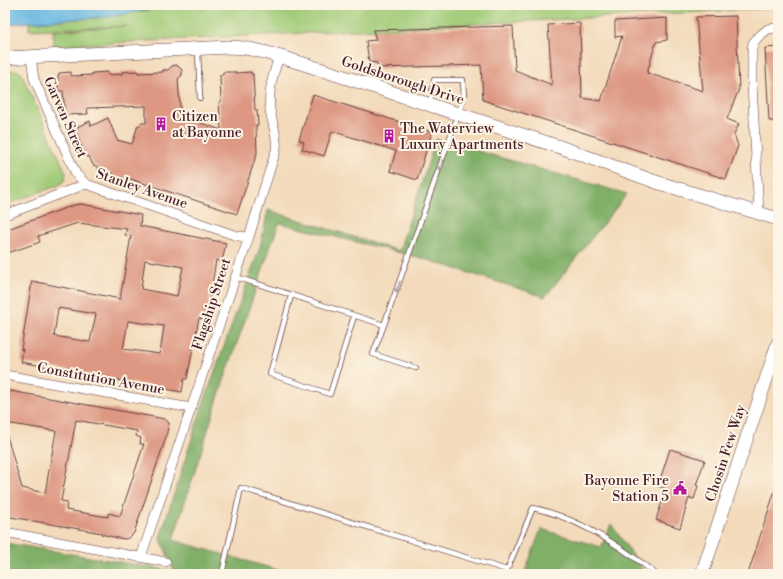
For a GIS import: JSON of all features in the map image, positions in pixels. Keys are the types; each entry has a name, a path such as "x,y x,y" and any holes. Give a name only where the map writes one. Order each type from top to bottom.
{"street":[{"path":"759,213 752,84 752,50 753,43 758,37 768,29 778,28"},
{"name":"Goldsborough Drive","path":"5,58 198,48 237,48 254,50 563,148 656,182 778,219"},
{"name":"Garven Street","path":"31,56 34,79 76,174 86,184"},
{"name":"Flagship Street","path":"141,557 249,237 276,150 276,140 270,111 270,96 271,83 279,57"},
{"name":"Stanley Avenue","path":"5,215 86,184 237,236 249,237"},
{"name":"Chosin Few Way","path":"702,574 778,343"},
{"name":"Constitution Avenue","path":"5,376 191,408"},
{"path":"5,532 166,562"}],"lane":[{"path":"198,48 200,98"},
{"path":"416,368 373,354 464,98 463,80 434,80 429,105"},
{"path":"235,277 384,325"},
{"path":"292,296 270,374 330,394 354,316"},
{"path":"222,574 241,488 507,570 533,508 544,510 586,528 630,554 656,574"}],"green space":[{"path":"175,5 778,5 778,8 54,46 53,31 128,26 29,30 29,22 109,17"},
{"path":"5,70 19,71 23,77 66,173 65,180 59,185 5,205"},
{"path":"436,139 627,194 545,297 425,259 279,223 221,389 173,540 292,574 5,574 5,543 174,571 160,537 202,407 260,247 268,210 399,251"},
{"path":"611,524 646,574 524,574 541,529 601,547"}],"water":[{"path":"5,5 175,5 109,17 5,25"}],"building":[{"path":"736,16 739,89 727,119 739,124 734,134 738,146 726,179 483,100 481,65 378,68 377,63 369,62 366,41 376,40 373,30 513,26 515,70 552,85 548,25 580,23 582,98 601,101 622,36 615,37 615,21 667,18 667,40 656,42 647,73 703,91 696,17"},
{"path":"778,47 778,121 769,121 765,48"},
{"name":"Citizen at Bayonne","path":"176,65 182,70 182,75 178,79 181,119 194,123 195,121 221,130 219,102 221,102 220,75 223,75 223,72 251,72 251,74 253,74 255,110 257,110 258,125 256,125 257,153 237,214 127,178 126,180 112,175 113,173 98,169 99,167 93,165 89,156 86,157 75,130 78,129 77,127 90,121 91,126 108,118 117,140 132,144 138,125 140,126 141,123 146,123 146,106 87,108 88,114 65,115 63,91 58,91 59,73 71,72 71,76 92,75 92,73 108,72 108,75 138,71 138,73 163,72 163,70 168,70 172,66"},
{"name":"The Waterview Luxury Apartments","path":"313,95 432,132 417,180 390,171 396,151 332,131 324,156 302,149 304,142 299,140"},
{"path":"81,204 141,215 140,226 226,243 222,262 216,260 206,320 199,318 187,379 184,379 182,392 21,362 23,349 21,350 32,281 120,299 131,236 125,235 127,229 78,223 38,236 40,242 5,254 5,230 74,205","holes":["145,260 183,267 177,296 141,289","58,308 96,314 90,342 54,336","128,321 164,326 160,354 123,349"]},
{"path":"5,390 165,419 169,423 166,437 134,533 126,539 118,538 101,534 102,533 5,516 5,437 7,436 22,488 45,493 56,431 5,423","holes":["76,420 137,431 136,436 141,438 140,444 144,444 120,516 108,513 108,517 66,510 67,502 61,501"]},
{"name":"Bayonne Fire Station 5","path":"670,449 705,460 696,485 698,486 694,499 689,498 680,528 656,520 666,489 658,486"},
{"path":"776,487 778,487 778,574 748,574"}],"place":[{"name":"Citizen at Bayonne","path":"161,124"},
{"name":"The Waterview Luxury Apartments","path":"389,136"},
{"name":"Bayonne Fire Station 5","path":"680,488"}]}
